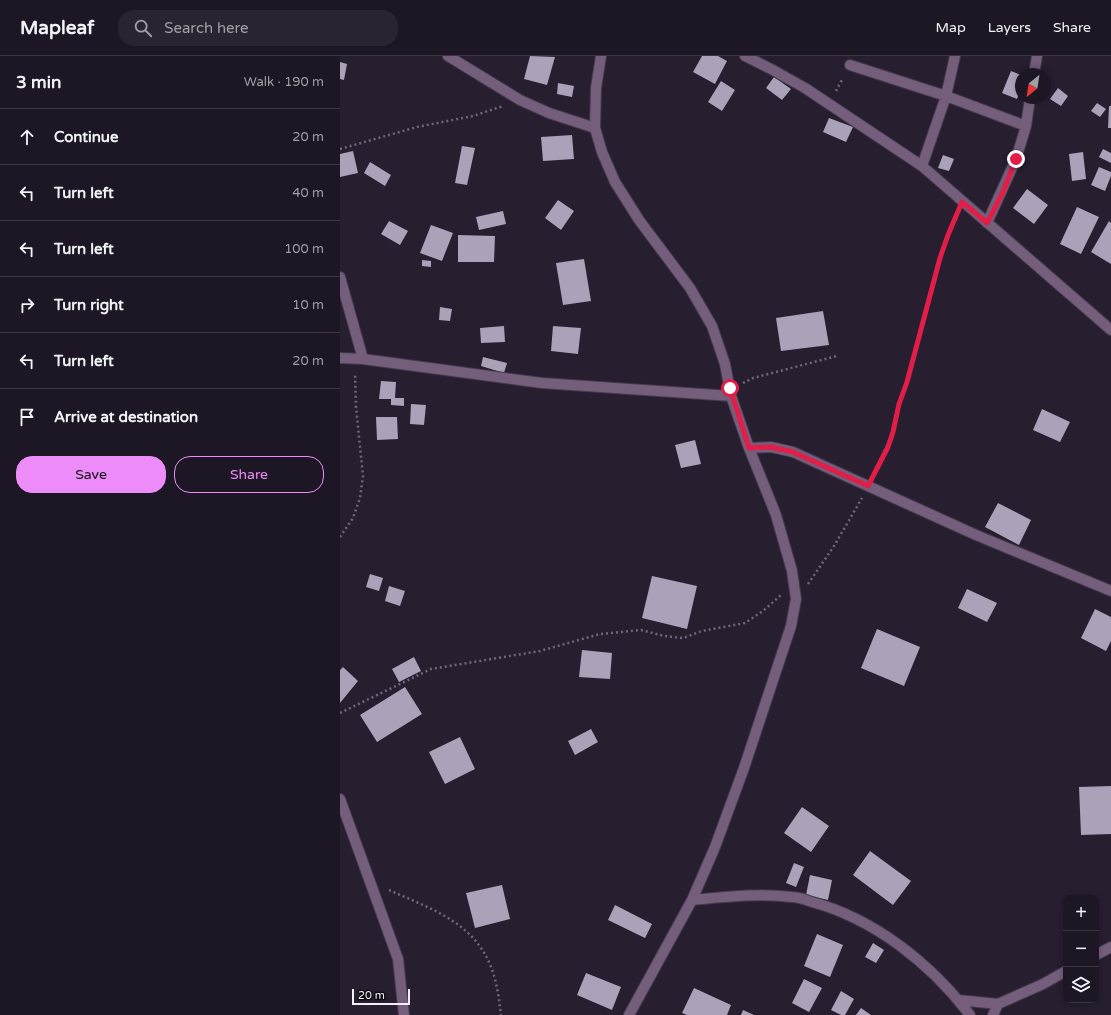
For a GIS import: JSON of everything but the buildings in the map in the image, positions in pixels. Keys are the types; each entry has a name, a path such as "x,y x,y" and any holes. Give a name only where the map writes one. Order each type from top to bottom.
{"street":[{"path":"448,56 520,100 549,113 595,128"},
{"path":"601,56 596,88 595,128 602,152 615,182 639,220 690,288 712,326 749,448 776,515 792,571 796,599 791,626 744,768 715,847 692,900 629,1015"},
{"path":"744,56 771,69 829,104 922,166 1111,330"},
{"path":"922,166 946,96 955,56"},
{"path":"1035,68 1036,56"},
{"path":"850,65 946,96 1026,126"},
{"path":"987,223 1003,192 1016,159 1026,126 1029,104"},
{"path":"340,277 359,359"},
{"path":"340,358 359,359 542,382 731,392"},
{"path":"749,448 771,447 793,452 976,535 1111,591"},
{"path":"340,799 398,959 404,1015"},
{"path":"692,900 736,896 793,897 830,907 879,931 921,963 958,1000 970,1015"},
{"path":"1099,953 1111,947"},
{"path":"958,1000 998,1004 1043,984 1063,973"},
{"path":"993,1015 998,1004"}],"path":[{"path":"829,104 850,65"},
{"path":"340,149 417,127 474,116 520,100"},
{"path":"796,599 834,546 888,447 940,258 962,202"},
{"path":"731,392 753,378 837,356"},
{"path":"340,537 353,518 360,498 363,476 356,407 359,359"},
{"path":"340,713 431,669 540,651 600,634 641,630 664,636 683,638 702,631 744,623 763,611 794,584"},
{"path":"370,881 448,917 468,932 481,947 491,966 498,990 501,1015"}],"route":[{"path":"730,388 731,396 749,448 771,447 793,452 868,486 888,447 893,432 899,404 907,382 920,328 940,258 962,202 987,223 1003,192 1016,159"}]}
